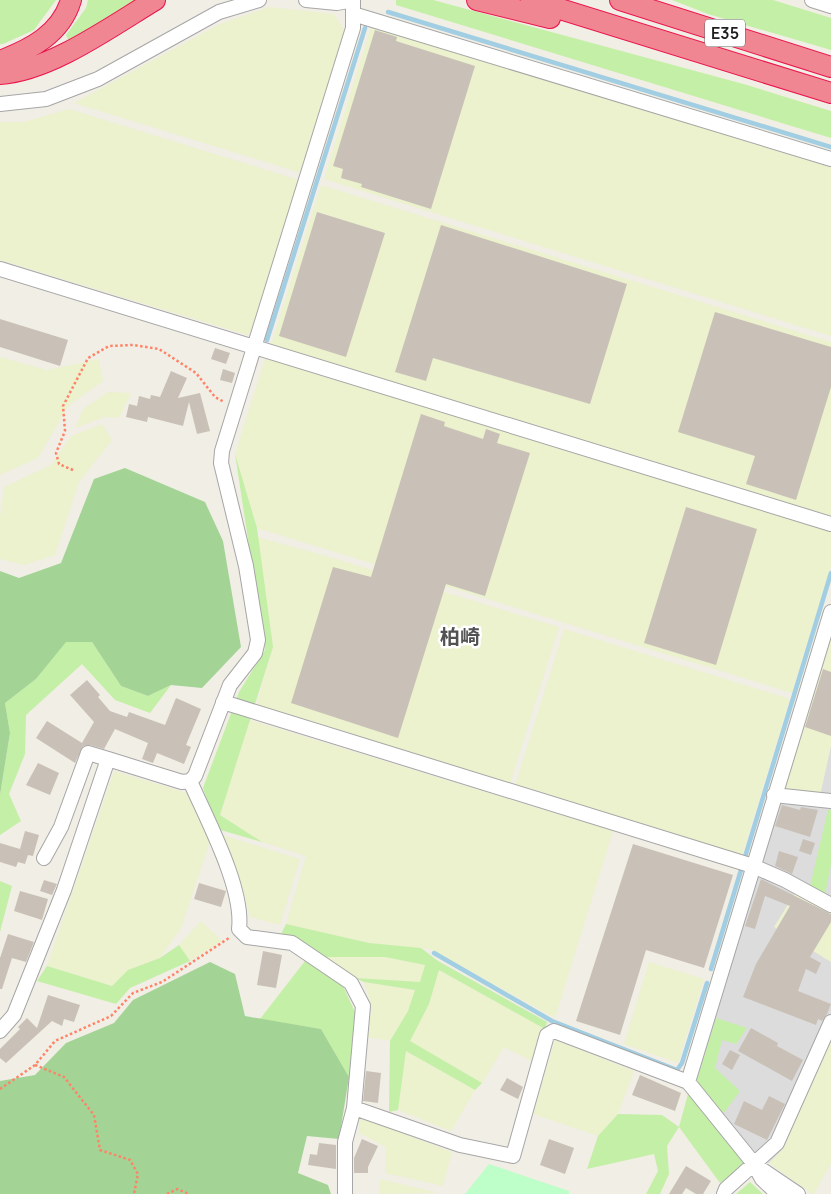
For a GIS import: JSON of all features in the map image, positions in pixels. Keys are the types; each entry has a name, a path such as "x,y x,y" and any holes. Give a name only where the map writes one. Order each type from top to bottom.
{"highway":[{"path":"0,60 24,52 47,38 67,12 71,0"},
{"path":"0,74 12,74 45,63 156,0"},
{"path":"477,0 734,63"},
{"name":"E35","path":"531,0 831,93"},
{"name":"E35","path":"620,0 831,66"}],"street":[{"path":"0,104 46,99 98,79 219,12 259,0"},
{"path":"306,0 353,5 831,159"},
{"path":"812,0 831,6"},
{"path":"44,858 61,827 88,753 182,782 190,781 195,776 230,685 255,653 258,640 246,566 221,463 235,408 353,28 353,5"},
{"path":"0,269 831,524"},
{"path":"688,1082 752,866 831,612"},
{"path":"223,702 752,866 831,905"},
{"path":"0,1031 14,1015 64,890 108,759"},
{"path":"190,781 237,892 240,914 239,929 247,937 292,943 350,983 362,1006 354,1108 345,1142 345,1194"},
{"path":"774,795 831,801"},
{"path":"724,1194 726,1189 755,1166 777,1143 831,1022"},
{"path":"354,1108 460,1145 513,1156 547,1035 554,1032 688,1082 755,1166 762,1179 778,1194"},
{"path":"755,1166 798,1194"}],"path":[{"path":"73,470 59,464 56,452 65,430 63,406 88,358 109,346 133,344 159,349 196,373 215,397 235,408"},
{"path":"0,1089 35,1065 55,1040 111,1016 133,993 162,982 223,944 239,929"},
{"path":"35,1065 64,1078 94,1115 100,1150 130,1160 138,1174 134,1194"},
{"path":"167,1194 177,1189 189,1194"}],"shaded area":[{"path":"831,746 831,1035 782,1150 769,1163 746,1163 688,1094 695,1086 782,792"}],"green space":[{"path":"0,0 56,0 34,30 0,44"},
{"path":"88,0 140,0 69,42 66,35 86,8"},
{"path":"396,0 433,0 747,85 831,111 831,138 396,5"},
{"path":"672,0 773,0 831,18 831,50 708,14"},
{"path":"269,7 334,14 345,31 301,173 74,103 220,24"},
{"path":"372,24 831,165 831,336 324,179"},
{"path":"69,109 299,180 251,336 0,260 0,122 24,122"},
{"path":"321,185 831,342 831,517 271,345"},
{"path":"266,356 831,531 831,566 792,693 257,528 235,454"},
{"path":"0,357 47,370 99,359 103,381 68,406 38,458 0,475"},
{"path":"108,392 131,393 119,418 105,417 75,428 83,409"},
{"path":"102,424 112,440 79,482 55,555 25,565 0,559 0,516 4,487 51,465 71,436"},
{"path":"235,454 257,528 273,647 220,815 262,842 217,829 203,788 239,692 265,650"},
{"path":"125,468 205,502 223,541 241,647 202,688 171,685 148,696 121,686 92,642 66,642 36,679 5,703 10,733 0,795 0,571 19,578 61,563 94,479"},
{"path":"257,537 330,557 559,627 510,784 256,706 273,647"},
{"path":"831,628 831,746 820,796 782,792"},
{"path":"564,629 790,699 742,855 515,786"},
{"path":"66,641 92,642 121,686 148,696 171,685 150,713 115,700 82,664 26,715 25,754 9,794 21,821 0,835 0,795 10,733 5,703 36,679"},
{"path":"250,720 613,831 555,1018 430,949 369,943 286,924 306,856 262,842 220,815"},
{"path":"114,771 190,794 210,841 181,928 160,958 128,970 112,986 47,966"},
{"path":"828,810 831,810 831,865 825,894 810,886"},
{"path":"219,834 300,859 280,925 250,917 240,880"},
{"path":"0,881 12,886 0,932"},
{"path":"797,890 831,910 831,962 774,927"},
{"path":"201,921 222,941 190,961 179,945"},
{"path":"286,924 369,943 421,948 438,961 547,1022 545,1029 439,970 429,1004 410,1041 482,1083 475,1090 406,1051 398,1110 389,1112 390,1041 408,1011 415,990 364,982 355,978 420,982 425,965 385,957 326,957 281,934"},
{"path":"179,945 190,961 130,988 116,1004 37,981 47,966 112,986 128,970 160,958"},
{"path":"326,957 385,957 425,965 420,982 355,978"},
{"path":"305,961 343,986 355,1012 349,1077 321,1029 260,1019"},
{"path":"210,962 235,974 245,1016 321,1029 349,1077 339,1139 307,1136 298,1173 328,1185 331,1194 0,1194 0,1081 35,1075 66,1043 114,1023 133,1000"},
{"path":"649,962 704,979 678,1063 624,1044"},
{"path":"439,970 545,1029 534,1062 504,1047 482,1083 410,1041 429,1004"},
{"path":"364,982 415,990 408,1011 390,1041 366,1037 372,1008"},
{"path":"716,1018 747,1028 736,1044 722,1040 715,1068 740,1091 723,1114 695,1086"},
{"path":"831,1035 831,1163 814,1194 812,1194 769,1163 782,1150"},
{"path":"555,1040 634,1071 618,1114 598,1136 533,1114"},
{"path":"406,1051 475,1090 451,1131 398,1110"},
{"path":"688,1094 746,1163 720,1183 679,1127"},
{"path":"618,1114 662,1115 679,1127 667,1146 669,1174 660,1194 646,1194 658,1171 654,1154 587,1169 598,1136"},
{"path":"359,1117 452,1152 443,1186 385,1173 386,1147 359,1133"},
{"path":"489,1164 569,1191 569,1194 465,1194"},
{"path":"380,1179 438,1193 379,1194"},
{"path":"750,1182 763,1194 736,1194"}],"building":[{"path":"375,30 397,37 396,41 475,66 431,209 361,187 362,184 341,178 343,169 333,166"},
{"path":"317,212 385,233 346,357 279,336"},
{"path":"441,225 627,284 590,404 433,358 426,381 395,372"},
{"path":"715,312 831,347 831,387 796,500 746,484 755,456 678,432"},
{"path":"0,319 68,340 60,366 0,347"},
{"path":"215,348 230,353 226,364 211,359"},
{"path":"223,369 235,373 232,383 220,380"},
{"path":"171,371 187,378 178,398 200,393 210,431 197,434 189,402 183,426 148,417 147,422 126,417 129,404 137,406 139,396 150,399 151,395 160,397"},
{"path":"421,414 445,422 444,426 483,439 486,429 500,434 497,443 530,453 485,596 446,584 398,738 291,703 333,567 371,577"},
{"path":"686,507 757,529 716,665 644,643"},
{"path":"823,669 831,672 831,736 805,727"},
{"path":"87,680 100,695 98,697 110,711 127,717 129,712 165,725 176,698 201,709 186,745 191,747 184,764 157,753 153,763 142,759 148,743 115,729 104,749 90,745 83,746 75,763 36,738 47,721 82,743 94,722 70,695"},
{"path":"38,763 59,773 50,795 26,785"},
{"path":"782,805 800,810 801,807 818,810 810,837 775,826"},
{"path":"25,831 39,835 33,856 28,855 25,864 18,862 16,867 0,862 0,843 20,849"},
{"path":"803,839 815,843 811,855 799,851"},
{"path":"633,844 733,875 704,968 646,950 620,1035 576,1021"},
{"path":"779,851 798,857 792,874 775,866"},
{"path":"761,879 831,914 831,922 810,957 821,963 816,974 806,969 798,991 831,1004 822,1021 818,1019 816,1025 743,997 756,964 790,906 765,896 755,929 745,926"},
{"path":"44,880 57,884 52,895 40,891"},
{"path":"199,883 226,891 221,907 194,899"},
{"path":"20,891 48,899 42,920 14,911"},
{"path":"8,934 34,942 26,962 12,958 2,989 0,989 0,958"},
{"path":"263,951 282,955 276,988 257,985"},
{"path":"48,995 80,1005 74,1022 64,1019 62,1026 52,1021 6,1063 0,1058 0,1049 20,1029 18,1027 27,1018 37,1028"},
{"path":"751,1028 778,1043 777,1046 803,1060 792,1081 738,1051"},
{"path":"730,1050 740,1055 732,1070 722,1064"},
{"path":"366,1071 381,1073 378,1103 363,1101"},
{"path":"640,1075 681,1093 675,1111 632,1095"},
{"path":"507,1078 523,1087 518,1099 500,1090"},
{"path":"769,1096 785,1104 767,1140 734,1124 744,1101 762,1110"},
{"path":"362,1139 378,1146 368,1167 368,1173 354,1173 354,1158"},
{"path":"549,1139 574,1148 565,1174 540,1165"},
{"path":"319,1143 336,1145 336,1169 308,1165 310,1154 317,1155"},
{"path":"686,1166 711,1181 703,1194 696,1194 686,1188 682,1194 669,1194"}],"waterway":[{"path":"388,12 831,147"},
{"path":"267,340 365,28"},
{"path":"745,857 831,573"},
{"path":"711,969 741,870"},
{"path":"434,953 552,1021 677,1070 682,1063 707,983"}],"district":[{"name":"柏崎","path":"460,636"}]}
